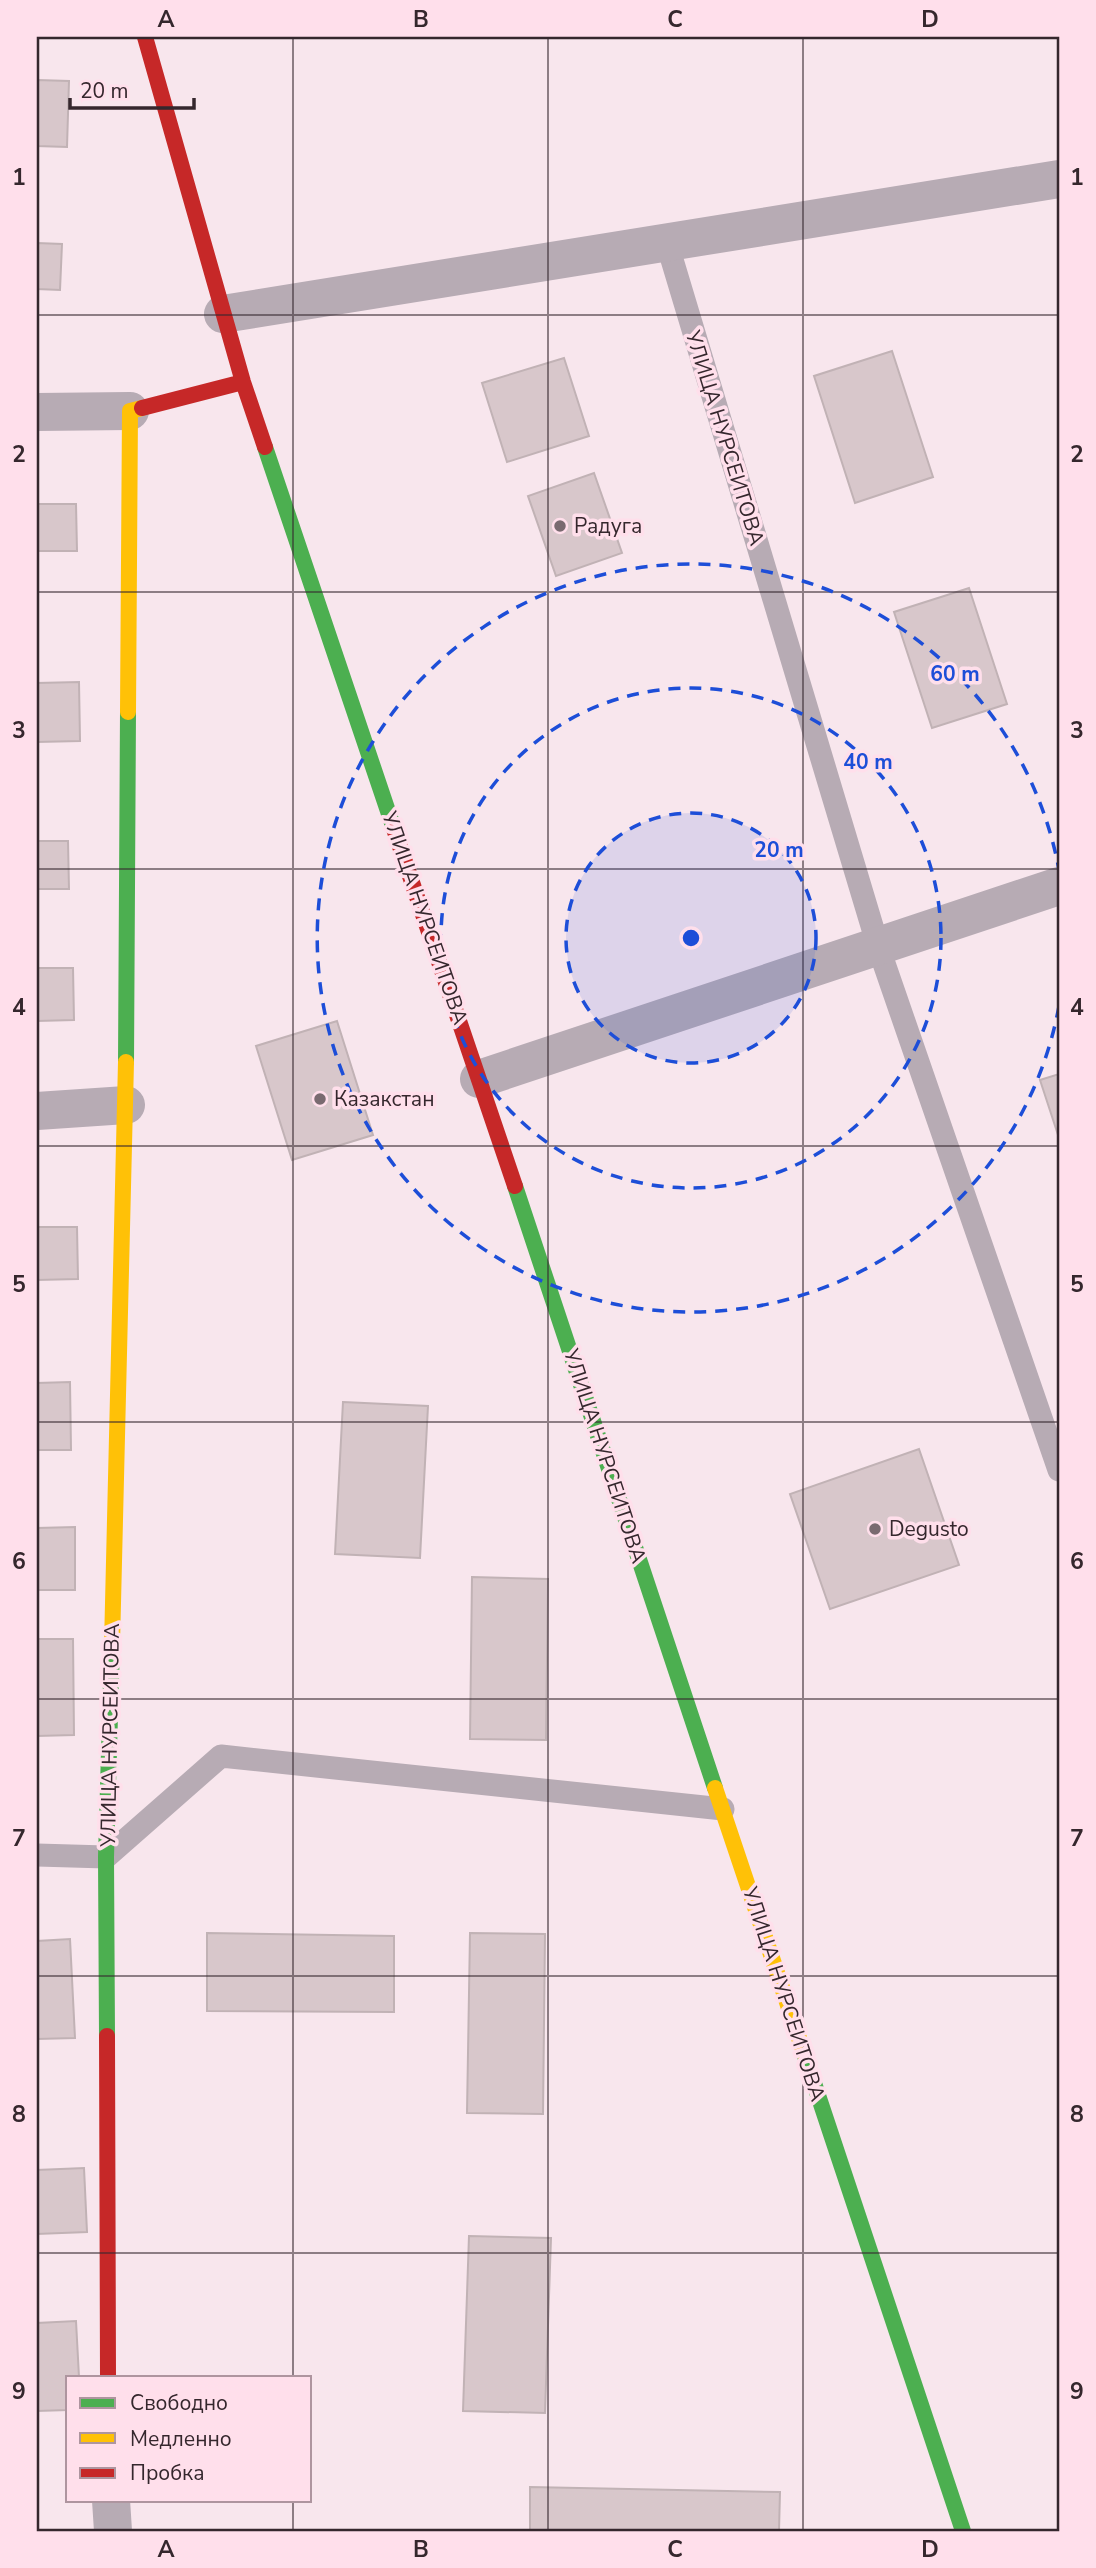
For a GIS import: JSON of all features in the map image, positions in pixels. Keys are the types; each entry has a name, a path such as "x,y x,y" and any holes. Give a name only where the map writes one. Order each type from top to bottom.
{"main road":[{"name":"УЛИЦА НУРСЕИТОВА","path":"145,37 243,382 479,1079 963,2531"},
{"path":"130,411 243,382"},
{"name":"УЛИЦА НУРСЕИТОВА","path":"108,2376 106,1857 126,1105 130,411"}],"street":[{"path":"223,314 1059,179"},
{"path":"37,412 130,411"},
{"path":"479,1079 1059,887"},
{"path":"37,1111 126,1105"},
{"path":"111,2502 113,2531"}],"lane":[{"name":"УЛИЦА НУРСЕИТОВА","path":"667,243 878,946 1059,1470"},
{"path":"37,1855 106,1857 221,1756 723,1809"}],"building":[{"path":"37,80 69,81 67,147 37,146"},
{"path":"37,243 62,244 60,290 37,289"},
{"path":"892,351 933,477 855,503 814,376"},
{"path":"564,358 589,436 507,462 482,383"},
{"path":"594,473 622,553 556,576 528,496"},
{"path":"37,504 76,504 77,551 37,551"},
{"path":"969,588 1007,704 932,728 894,612"},
{"path":"79,682 80,741 37,742 37,683"},
{"path":"37,841 68,841 69,889 37,889"},
{"path":"37,968 73,968 74,1020 37,1021"},
{"path":"337,1021 373,1135 292,1160 256,1046"},
{"path":"1059,1074 1059,1138 1040,1080"},
{"path":"37,1227 77,1227 78,1279 37,1280"},
{"path":"70,1382 71,1450 37,1450 37,1383"},
{"path":"343,1402 428,1406 420,1558 335,1554"},
{"name":"Degusto","path":"919,1449 959,1565 830,1609 790,1494"},
{"path":"75,1527 75,1590 37,1590 37,1528"},
{"path":"472,1577 548,1579 546,1740 470,1739"},
{"path":"37,1639 73,1639 74,1735 37,1736"},
{"path":"207,1933 394,1936 394,2012 207,2011"},
{"path":"470,1933 545,1934 543,2114 467,2113"},
{"path":"70,1939 75,2038 37,2039 37,1941"},
{"path":"84,2168 87,2232 37,2234 37,2170"},
{"path":"469,2236 551,2238 545,2413 463,2411"},
{"path":"76,2321 79,2376 66,2376 66,2410 37,2411 37,2323"},
{"path":"530,2487 780,2492 779,2531 530,2531"}],"traffic: fast":[{"path":"265,447 394,829"},
{"path":"126,1062 128,712"},
{"path":"515,1186 715,1788"},
{"path":"107,2036 106,1857 112,1645"},
{"path":"804,2053 963,2531"}],"traffic: slow":[{"path":"128,712 130,411 142,408"},
{"path":"112,1645 126,1062"},
{"path":"715,1788 804,2053"}],"traffic: jam":[{"path":"145,37 243,382 265,447"},
{"path":"142,408 243,382"},
{"path":"394,829 515,1186"},
{"path":"107,2036 108,2376"}],"place":[{"name":"Радуга","path":"560,526"},
{"name":"Казакстан","path":"320,1099"},
{"name":"Degusto","path":"875,1529"}]}
